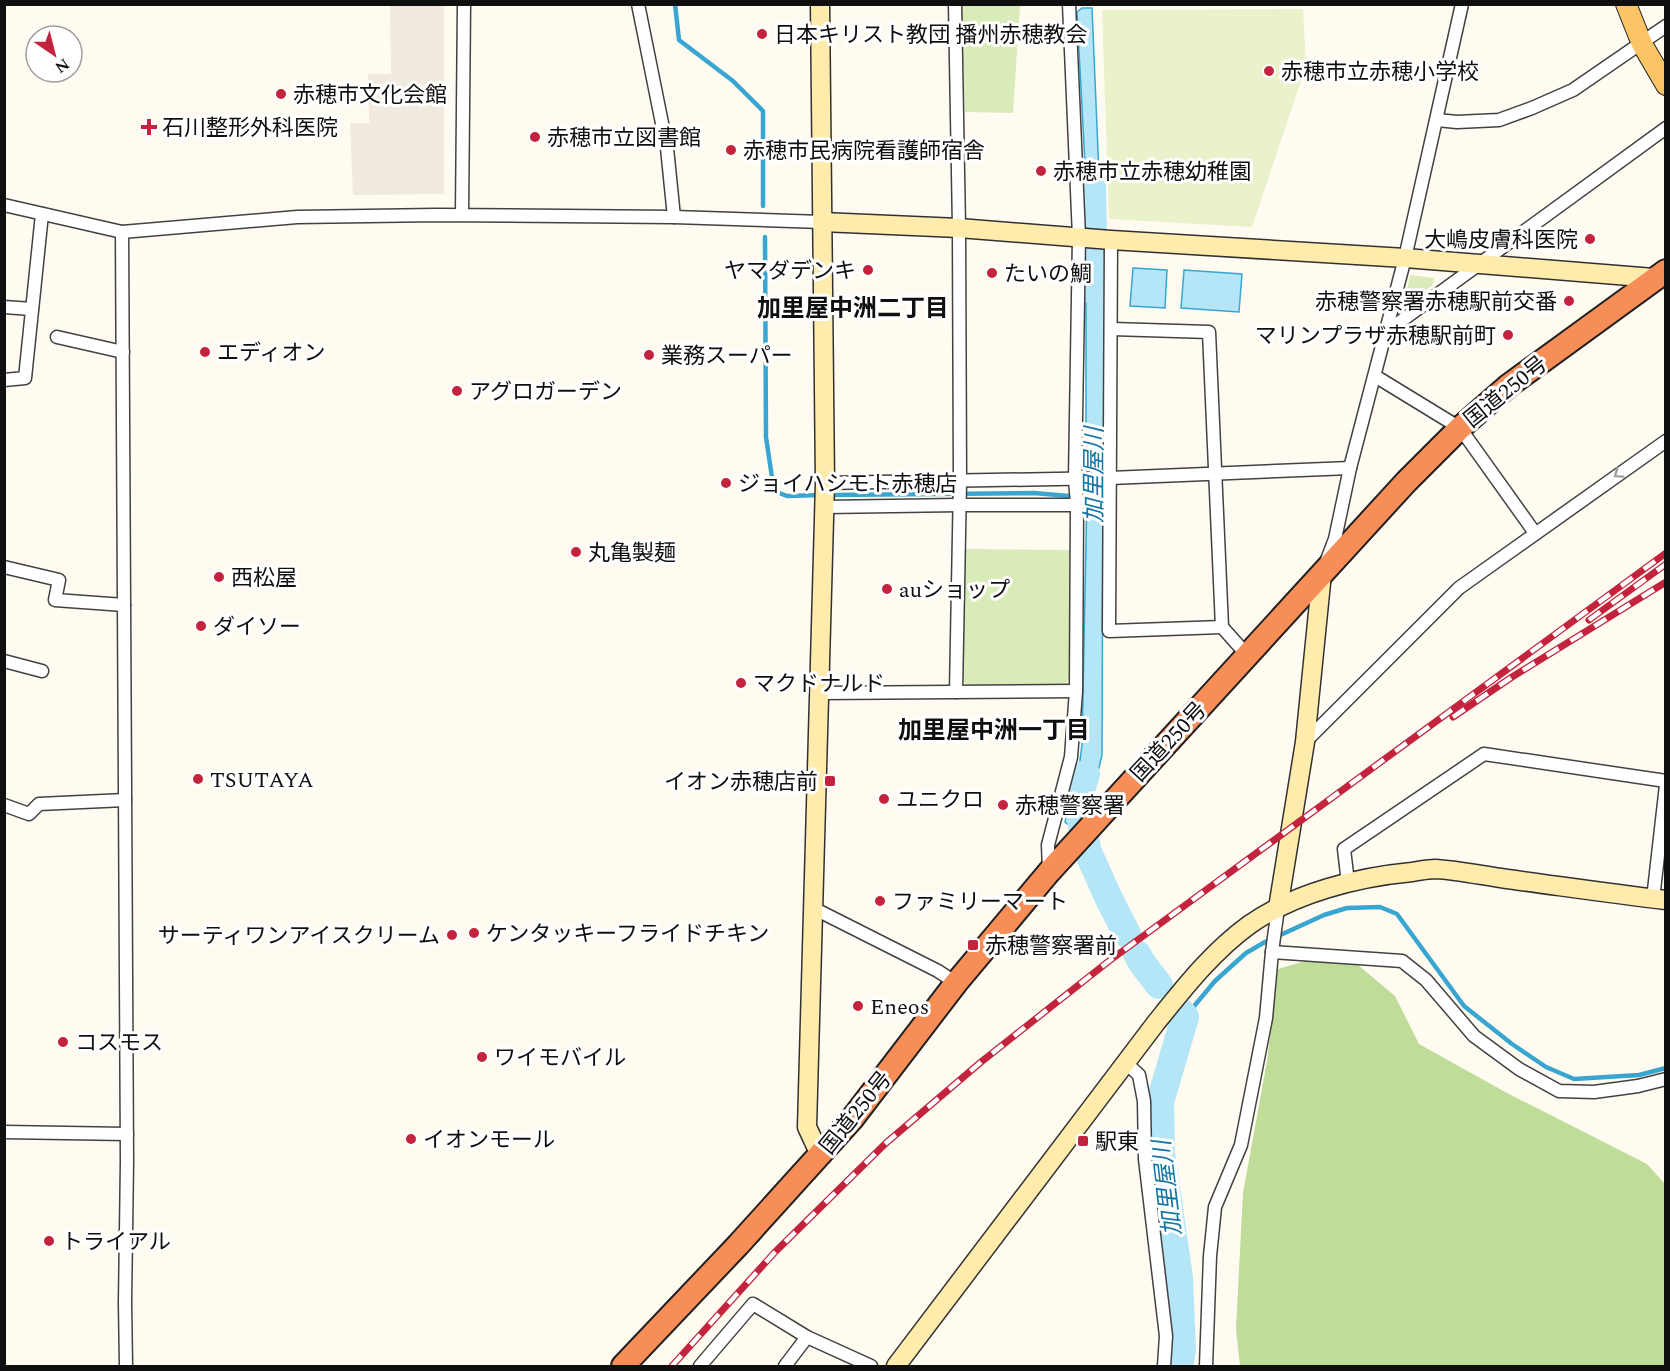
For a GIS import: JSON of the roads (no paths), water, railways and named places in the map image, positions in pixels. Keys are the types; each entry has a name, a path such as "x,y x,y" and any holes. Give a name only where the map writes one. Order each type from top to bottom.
{"highway":[{"name":"国道250号","path":"623,1366 730,1254 852,1119 956,983 1049,872 1406,482 1460,428 1508,386 1660,274"}],"main road":[{"path":"1626,4 1642,44 1665,85"}],"street":[{"path":"462,214 464,4"},
{"path":"638,4 667,148 674,217"},
{"path":"820,4 825,496 807,1127 820,1155"},
{"path":"955,4 960,481 957,692"},
{"path":"1049,872 1048,845 1071,757 1076,691 1082,237 1069,4"},
{"path":"1206,1366 1210,1256 1215,1207 1242,1146 1266,1018 1278,908 1305,742 1322,573 1335,539 1350,468 1405,258 1462,4"},
{"path":"1437,120 1457,122 1499,120 1532,108 1573,90 1665,26"},
{"path":"1386,332 1665,128"},
{"path":"4,206 122,232 297,217 462,214 674,217 959,228 1108,240 1660,274"},
{"path":"4,380 25,378 42,214"},
{"path":"122,232 127,1134 126,1366"},
{"path":"1108,240 1112,329 1108,478 1109,631 1222,627"},
{"path":"4,307 32,309"},
{"path":"1112,329 1209,332 1222,627 1247,655"},
{"path":"57,337 123,352"},
{"path":"1375,376 1460,428 1535,533"},
{"path":"1305,742 1459,588 1665,441"},
{"path":"825,496 960,481 1078,481 1350,468"},
{"path":"825,496 959,505 1077,503"},
{"path":"4,567 59,580 55,600 124,604"},
{"path":"4,661 42,671"},
{"path":"820,693 1076,691"},
{"path":"896,1366 1155,1024 1200,969 1248,926 1278,908 1303,897 1348,883 1391,874 1435,869 1659,900 1665,783 1484,754 1344,849 1348,883"},
{"path":"4,805 29,814 39,804 125,800"},
{"path":"813,908 938,971 956,983"},
{"path":"1272,952 1402,961 1426,980 1474,1036 1519,1069 1559,1091 1594,1092 1638,1086 1665,1079"},
{"path":"1126,1063 1139,1075 1144,1101 1145,1159 1166,1336 1164,1366"},
{"path":"4,1132 127,1134"},
{"path":"700,1366 753,1304 807,1337 871,1366"},
{"path":"785,1366 807,1337"}],"water":[{"path":"1082,8 1092,8 1101,223 1088,222 1077,12"},
{"path":"1089,253 1107,254 1105,471 1086,472 1086,257"},
{"path":"1133,268 1167,270 1165,308 1130,306"},
{"path":"1184,270 1242,274 1239,312 1181,308"},
{"path":"1091,488 1103,488 1102,755 1099,768 1088,789 1087,801 1067,824 1065,822 1078,775 1082,745 1087,492"}],"waterway":[{"path":"675,4 679,40 733,81 763,111 763,206"},
{"name":"加里屋川","path":"1092,184 1094,291"},
{"path":"765,237 766,437 774,491 787,496 822,495"},
{"path":"830,495 1034,493 1092,498"},
{"name":"加里屋川","path":"1086,774 1077,803 1088,852 1127,934"},
{"path":"1185,1017 1215,981 1246,953 1265,942 1324,915 1347,908 1380,907 1397,914 1464,1006 1512,1044 1546,1067 1574,1079 1639,1075 1666,1068"},
{"name":"加里屋川","path":"1137,954 1159,985"},
{"name":"加里屋川","path":"1179,1366 1182,1350 1179,1277 1161,1154 1160,1102 1185,1017 1182,1013"}],"railway":[{"path":"672,1366 775,1252 886,1143 981,1062 1109,961 1666,553"},
{"path":"1589,620 1666,564"},
{"path":"1453,717 1512,677 1666,582"}],"place":[{"name":"日本キリスト教団 播州赤穂教会","path":"762,34"},
{"name":"赤穂市立赤穂小学校","path":"1269,71"},
{"name":"赤穂市文化会館","path":"281,94"},
{"name":"石川整形外科医院","path":"149,127"},
{"name":"赤穂市立図書館","path":"535,137"},
{"name":"赤穂市民病院看護師宿舎","path":"731,150"},
{"name":"赤穂市立赤穂幼稚園","path":"1041,171"},
{"name":"大嶋皮膚科医院","path":"1590,239"},
{"name":"ヤマダデンキ","path":"868,270"},
{"name":"たいの鯛","path":"992,273"},
{"name":"赤穂警察署赤穂駅前交番","path":"1569,301"},
{"name":"マリンプラザ赤穂駅前町","path":"1508,335"},
{"name":"エディオン","path":"205,352"},
{"name":"業務スーパー","path":"649,355"},
{"name":"アグロガーデン","path":"457,391"},
{"name":"ジョイハシモト赤穂店","path":"726,483"},
{"name":"丸亀製麺","path":"576,552"},
{"name":"西松屋","path":"219,577"},
{"name":"auショップ","path":"887,589"},
{"name":"ダイソー","path":"201,626"},
{"name":"マクドナルド","path":"741,683"},
{"name":"TSUTAYA","path":"198,779"},
{"name":"イオン赤穂店前","path":"830,781"},
{"name":"ユニクロ","path":"884,799"},
{"name":"赤穂警察署","path":"1003,805"},
{"name":"ファミリーマート","path":"880,901"},
{"name":"ケンタッキーフライドチキン","path":"474,933"},
{"name":"サーティワンアイスクリーム","path":"452,935"},
{"name":"赤穂警察署前","path":"973,945"},
{"name":"Eneos","path":"858,1006"},
{"name":"コスモス","path":"63,1042"},
{"name":"ワイモバイル","path":"482,1057"},
{"name":"イオンモール","path":"411,1139"},
{"name":"駅東","path":"1083,1141"},
{"name":"トライアル","path":"49,1241"}],"district":[{"name":"加里屋中洲二丁目","path":"853,308"},
{"name":"加里屋中洲一丁目","path":"994,730"}]}
